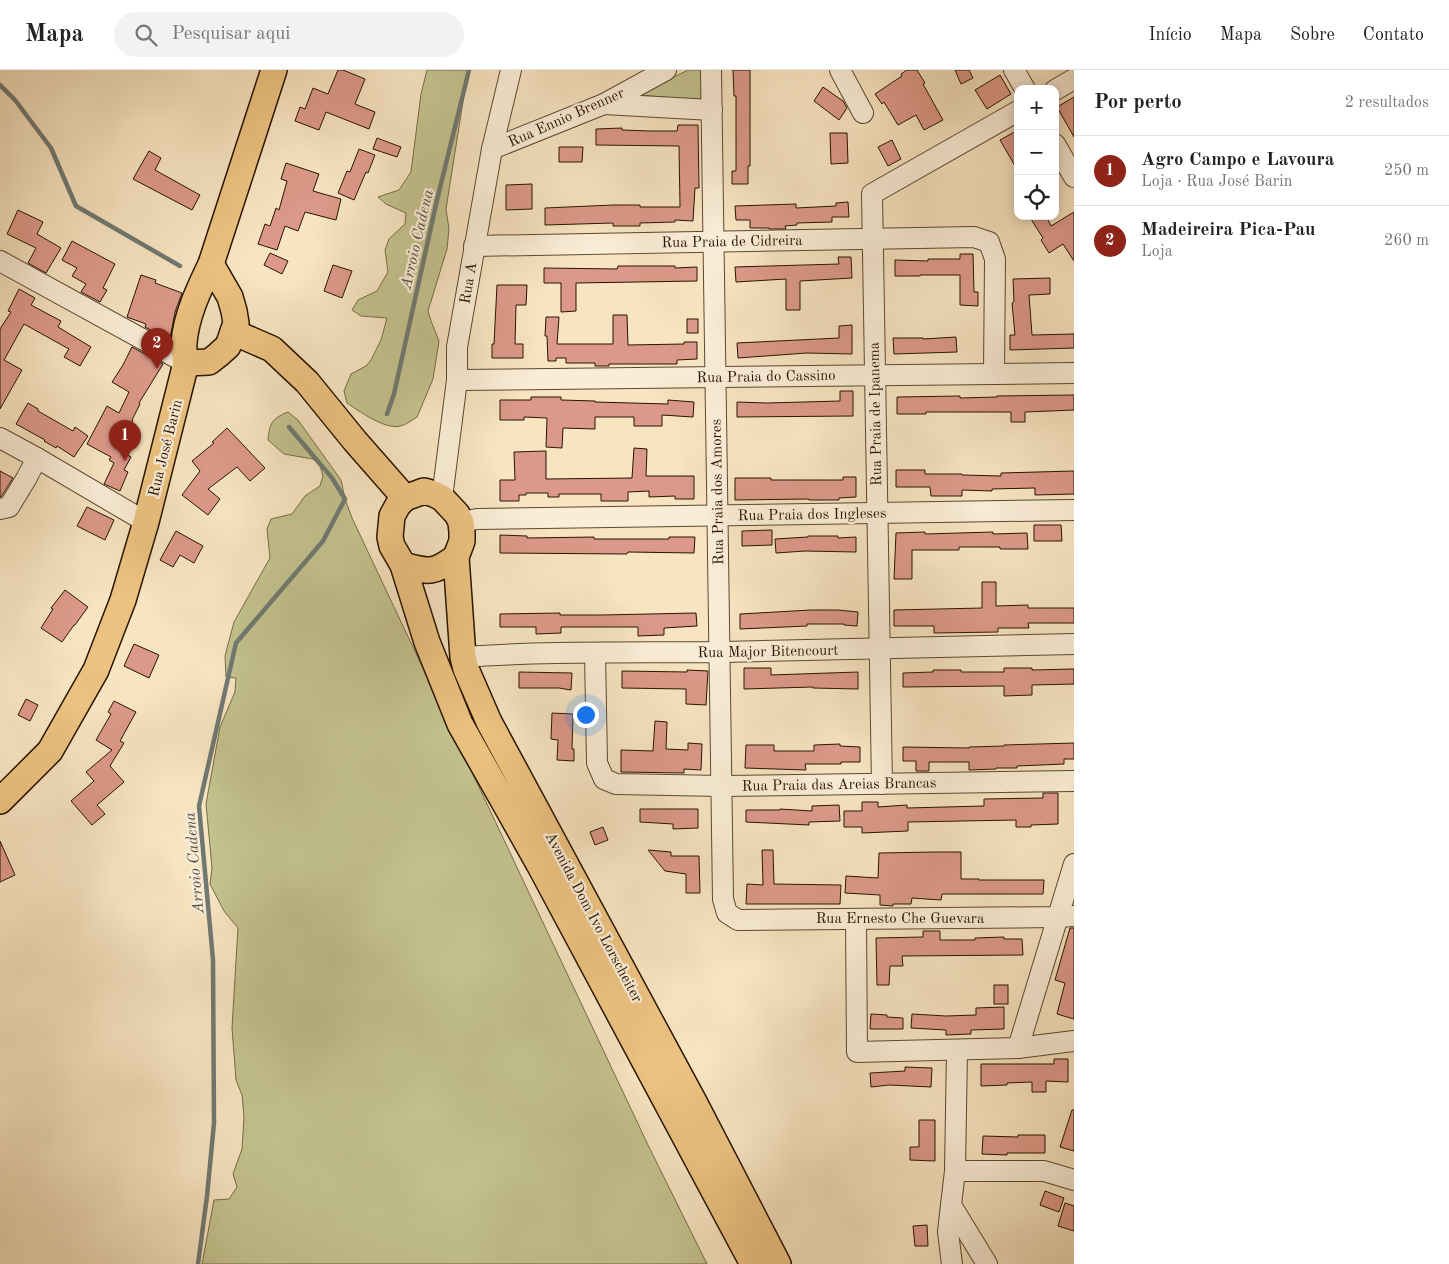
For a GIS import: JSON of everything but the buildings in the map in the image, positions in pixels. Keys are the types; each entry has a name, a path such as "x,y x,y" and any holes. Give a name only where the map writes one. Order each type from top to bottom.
{"main road":[{"name":"Rua José Barin","path":"0,801 50,751 96,670 123,600 146,522 186,363 184,345 189,317 212,264 274,70"},
{"path":"186,363 210,362 228,346 236,324 230,297 212,264"},
{"path":"233,332 272,350 307,382 405,498 424,490 434,494 442,498 461,522"},
{"name":"Avenida Dom Ivo Lorscheiter","path":"405,498 398,505 392,516 390,537 392,546 403,565 427,642 460,724 543,872 753,1264"},
{"name":"Avenida Dom Ivo Lorscheiter","path":"461,522 462,541 456,557 463,657 466,669 489,722 694,1102 778,1264"},
{"path":"403,565 428,571 438,569 456,557"}],"street":[{"name":"Rua A","path":"442,498 457,380 457,347 492,150 511,70"},
{"name":"Rua Ennio Brenner","path":"492,150 604,104 666,70"},
{"name":"Rua Praia dos Amores","path":"711,70 723,899 727,914"},
{"path":"840,70 863,113"},
{"path":"1014,70 1022,85"},
{"path":"1059,88 1074,80"},
{"path":"604,104 712,110"},
{"name":"Rua Praia de Ipanema","path":"882,784 872,194 1014,113"},
{"path":"1059,151 1074,177"},
{"name":"Rua Praia de Cidreira","path":"474,246 974,237 989,242 995,259 994,374"},
{"path":"0,261 186,363"},
{"name":"Rua Praia do Cassino","path":"457,380 1074,373"},
{"path":"0,438 146,522"},
{"path":"0,509 9,507 37,458"},
{"name":"Rua Praia dos Ingleses","path":"461,522 477,519 1074,510"},
{"name":"Rua Major Bitencourt","path":"463,657 596,653 880,650 1074,644"},
{"name":"Rua Praia das Areias Brancas","path":"596,653 597,763 604,780 616,784 722,786 1074,781"},
{"path":"1018,1048 1066,916 1074,864"},
{"name":"Rua Ernesto Che Guevara","path":"727,914 738,920 1066,916"},
{"path":"856,919 857,1052 1018,1048 1074,1041"},
{"path":"952,1264 948,1232 955,1171 957,1050"},
{"path":"955,1171 1044,1171 1074,1180"},
{"path":"951,1205 987,1264"}],"shaded area":[{"path":"427,70 468,70 446,209 449,229 447,249 428,311 439,341 433,379 417,417 404,425 394,426 380,423 358,411 347,403 344,391 351,374 366,366 371,360 381,340 387,318 361,316 352,310 358,300 377,291 388,272 385,250 389,239 405,224 406,213 386,204 378,197 399,190 411,172 421,94"},
{"path":"688,70 706,70 707,101 638,95"},
{"path":"288,412 298,420 341,480 352,518 648,1145 707,1264 202,1264 214,1200 229,1199 237,1187 233,1174 242,1149 244,1117 242,1095 236,1080 232,1028 238,928 224,911 210,884 212,868 206,804 220,727 235,692 236,678 226,677 225,656 234,622 270,558 267,529 271,519 292,514 305,496 320,486 323,476 320,466 313,459 284,454 268,440 272,422"}],"waterway":[{"name":"Arroio Cadena","path":"387,414 394,394 437,200 469,70"},
{"path":"0,85 15,100 51,148 76,206 180,266"},
{"name":"Arroio Cadena","path":"198,1264 214,1123 213,960 199,806 236,643 323,541 345,499 332,478 289,427"}],"place":[{"name":"Madeireira Pica-Pau","path":"157,369"},
{"name":"Agro Campo e Lavoura","path":"125,461"}]}
